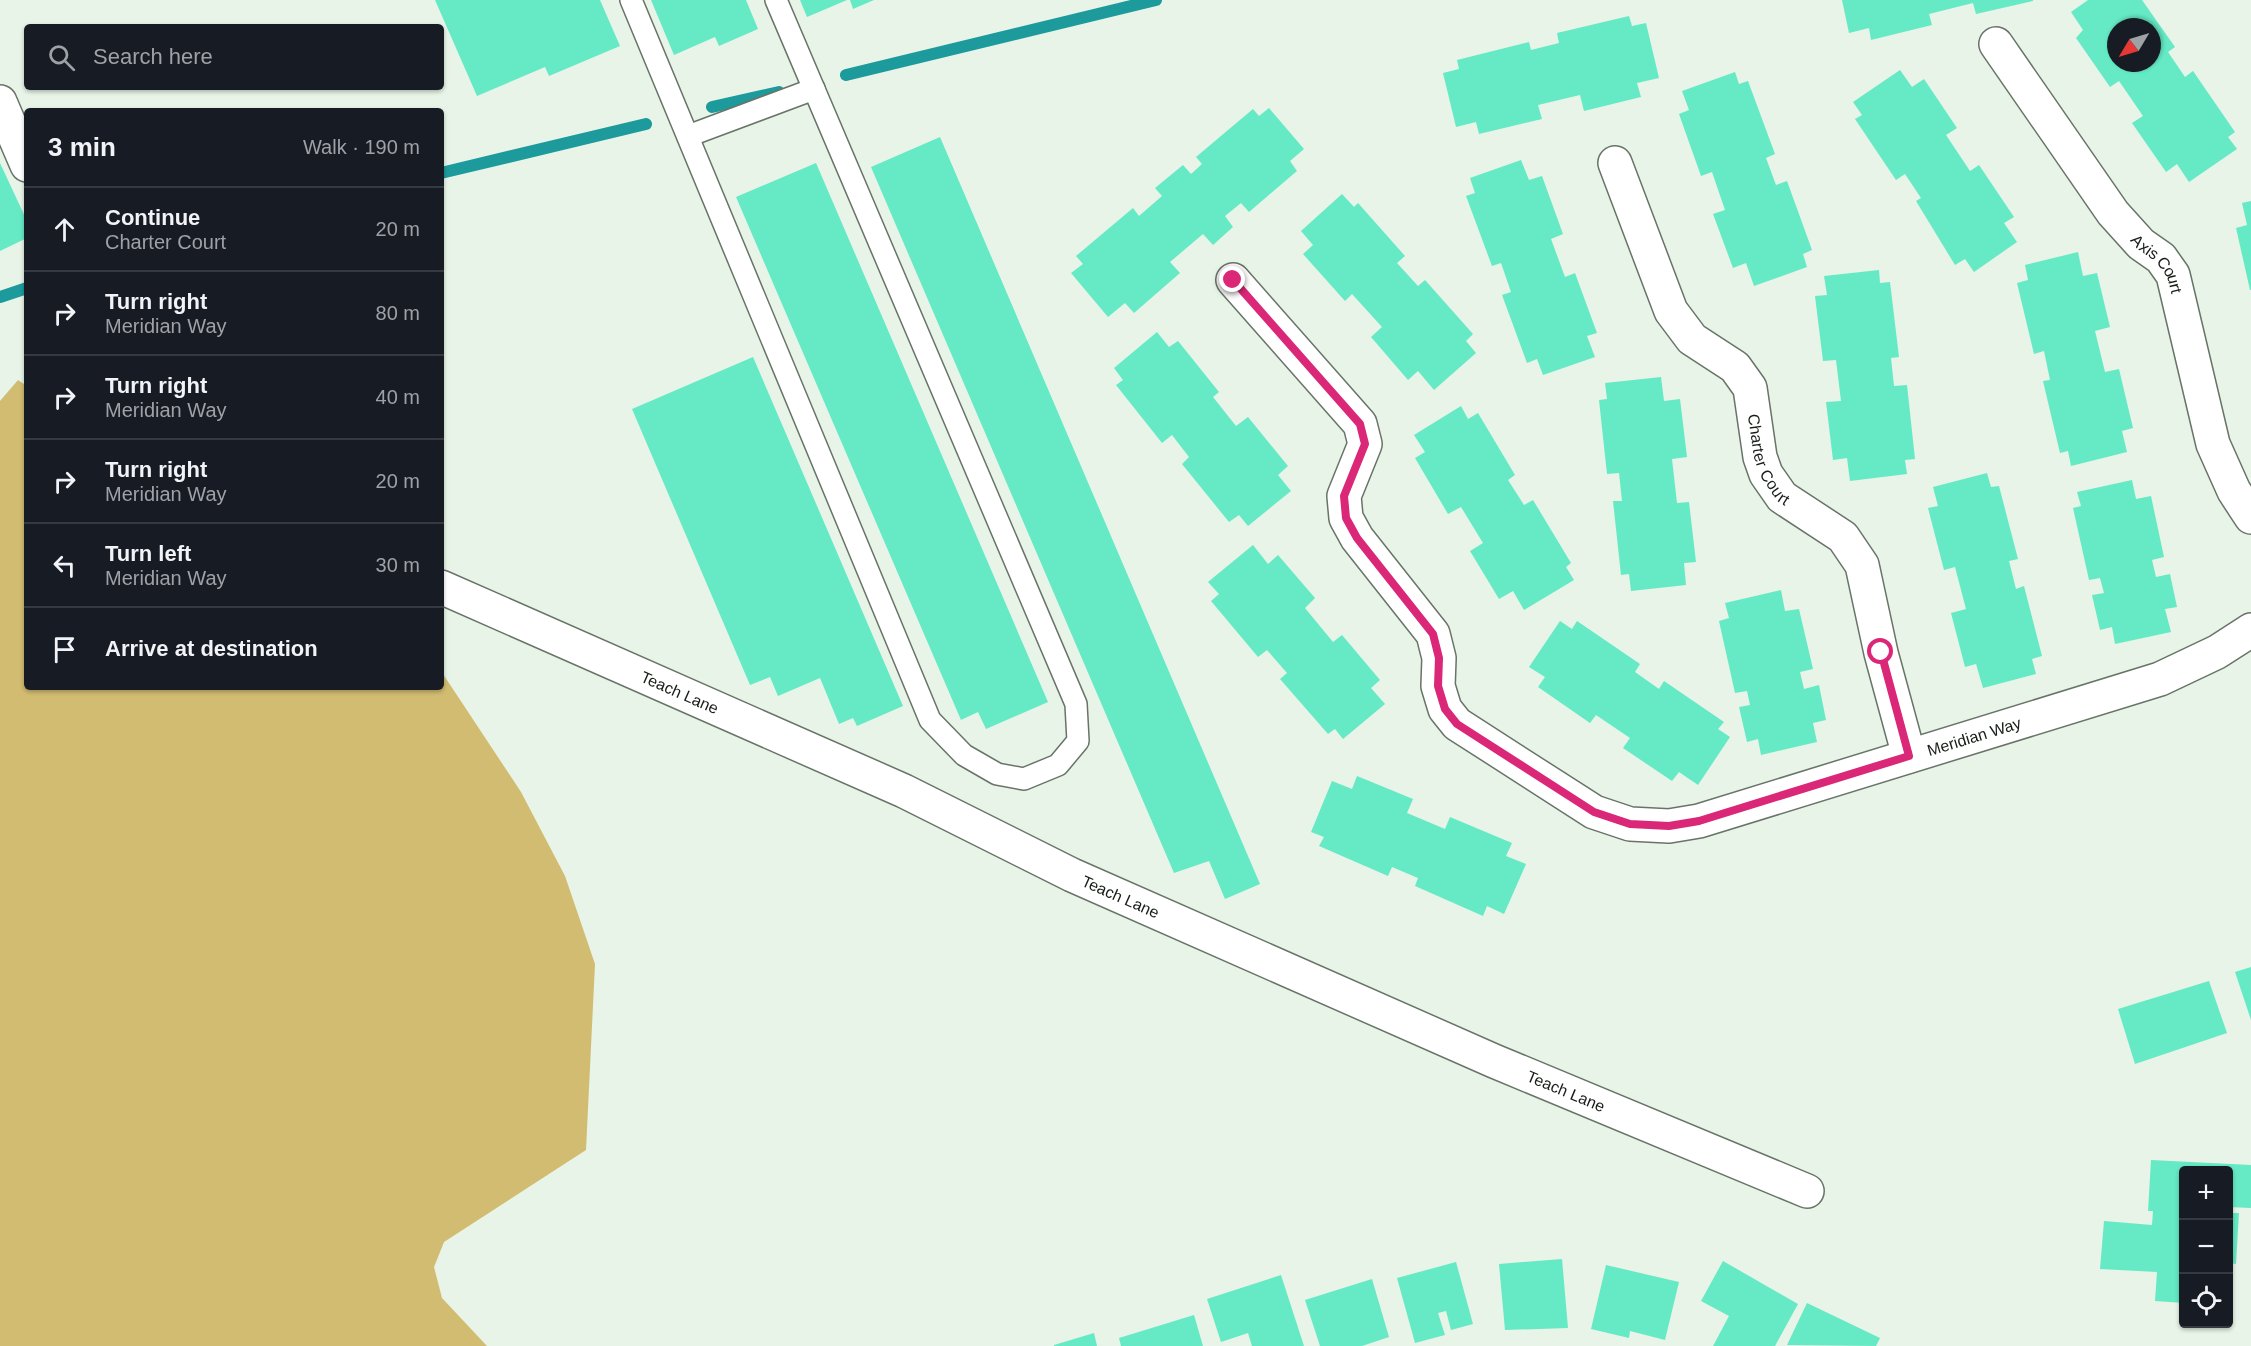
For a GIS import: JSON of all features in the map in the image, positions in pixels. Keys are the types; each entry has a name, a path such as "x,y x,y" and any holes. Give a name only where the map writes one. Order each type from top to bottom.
{"street":[{"name":"Axis Court","path":"1996,44 2113,213 2141,244 2161,258 2173,275 2213,444 2234,491 2251,517"},
{"path":"0,102 24,158"},
{"name":"Charter Court","path":"1615,163 1671,311 1692,339 1735,367 1750,388 1760,457 1766,474 1782,497 1843,537 1862,566 1881,652 1909,756"},
{"name":"Meridian Way","path":"1233,280 1360,424 1365,444 1344,496 1346,518 1357,538 1433,634 1439,658 1438,686 1445,709 1457,724 1594,812 1630,824 1669,826 1699,821 2160,679 2217,652 2251,630"},
{"name":"Teach Lane","path":"444,587 904,791 1072,875 1494,1061 1644,1121 1808,1191"}],"lane":[{"path":"631,0 930,720 964,754 997,774 1024,779 1058,765 1078,741 1076,704 776,0"},
{"path":"688,136 814,88"}],"shaded area":[{"path":"18,380 24,384 24,690 444,690 444,676 521,792 565,876 595,964 586,1150 444,1242 434,1267 442,1298 487,1346 0,1346 0,401"}],"building":[{"path":"435,0 600,0 620,46 549,76 545,67 477,96"},
{"path":"651,0 746,0 758,29 719,46 715,37 674,55"},
{"path":"800,0 847,0 807,17"},
{"path":"850,0 874,0 853,9"},
{"path":"1842,0 2033,1 1976,14 1973,3 1929,14 1932,25 1871,40 1869,28 1849,33"},
{"path":"2088,0 2142,0 2155,18 2107,18 2107,72 2161,72 2161,27 2175,47 2168,52 2185,77 2193,71 2235,132 2228,137 2237,149 2189,182 2177,164 2166,172 2132,123 2143,116 2119,81 2110,87 2076,38 2083,30 2071,12"},
{"path":"1629,16 1632,26 1646,23 1659,78 1637,83 1641,97 1584,111 1580,95 1538,105 1542,119 1479,134 1476,122 1456,127 1443,73 1459,69 1457,60 1529,42 1531,50 1559,43 1557,33"},
{"path":"1900,70 1912,87 1924,79 1957,128 1946,135 1970,171 1979,165 2014,217 2004,223 2017,242 1974,272 1965,259 1955,265 1916,201 1921,198 1905,174 1896,180 1855,119 1862,115 1853,102"},
{"path":"1735,72 1739,84 1748,81 1775,154 1766,158 1776,185 1787,181 1812,250 1803,254 1807,267 1754,286 1746,263 1733,268 1713,214 1725,210 1712,172 1701,176 1679,114 1689,110 1682,91"},
{"path":"1269,108 1304,149 1290,161 1297,171 1249,212 1241,203 1225,216 1233,227 1213,245 1203,234 1170,262 1180,273 1134,313 1125,303 1108,317 1071,273 1083,264 1076,256 1133,208 1139,216 1162,196 1155,188 1183,165 1191,174 1202,164 1196,157 1253,109 1259,116"},
{"path":"940,137 1260,884 1225,899 1209,861 1174,873 871,167"},
{"path":"1521,160 1529,180 1542,176 1563,234 1551,239 1565,277 1575,273 1597,333 1587,336 1595,357 1543,375 1537,359 1527,363 1502,295 1511,292 1501,263 1492,266 1466,196 1475,193 1470,178"},
{"path":"0,163 24,215 24,239 0,251"},
{"path":"816,163 1048,702 986,729 978,712 961,720 736,197"},
{"path":"1342,194 1354,207 1358,203 1405,256 1397,263 1418,286 1425,280 1473,334 1466,341 1476,353 1434,390 1418,371 1408,380 1371,337 1382,327 1352,294 1345,301 1303,254 1313,245 1301,231"},
{"path":"2251,201 2250,290 2236,228 2247,225 2242,203"},
{"path":"2078,252 2083,276 2097,273 2110,327 2095,331 2105,372 2119,369 2133,428 2122,431 2127,452 2071,466 2068,451 2060,453 2043,381 2050,380 2044,351 2034,354 2017,283 2028,280 2025,265"},
{"path":"1879,270 1880,283 1890,282 1899,357 1891,358 1894,386 1907,385 1915,459 1905,460 1907,474 1850,481 1847,458 1833,460 1826,402 1841,401 1836,360 1823,361 1815,296 1827,295 1824,276"},
{"path":"1157,332 1169,347 1178,341 1219,392 1213,397 1236,426 1248,417 1288,466 1278,475 1291,491 1248,526 1239,515 1229,522 1182,464 1189,457 1172,435 1162,443 1116,385 1123,380 1114,368"},
{"path":"753,357 903,706 857,726 853,718 839,724 820,678 778,696 770,677 750,685 632,409"},
{"path":"1661,377 1664,401 1680,399 1687,457 1672,459 1677,503 1689,502 1696,562 1684,563 1686,585 1631,591 1629,574 1621,575 1613,501 1622,501 1619,473 1607,474 1599,400 1607,399 1605,383"},
{"path":"1461,406 1468,419 1478,413 1515,475 1508,480 1524,505 1533,500 1571,563 1566,567 1574,580 1524,610 1513,591 1499,599 1470,551 1483,543 1461,507 1448,514 1415,458 1425,452 1414,435"},
{"path":"1987,473 1991,487 1999,486 2018,559 2009,561 2016,589 2024,586 2042,656 2032,659 2036,674 1983,688 1976,664 1965,667 1951,613 1966,609 1955,567 1944,570 1928,508 1938,506 1933,487"},
{"path":"2132,480 2136,499 2151,496 2164,557 2152,560 2156,577 2170,574 2177,607 2165,609 2171,632 2115,644 2112,627 2100,630 2092,595 2104,593 2100,578 2089,580 2073,508 2081,506 2077,492"},
{"path":"1253,545 1268,564 1278,555 1315,598 1305,608 1333,642 1342,635 1380,680 1371,688 1385,704 1343,739 1335,729 1328,734 1280,679 1287,673 1267,650 1258,657 1211,601 1219,594 1208,582"},
{"path":"1781,590 1785,611 1799,609 1813,669 1800,672 1804,689 1819,685 1826,720 1813,723 1817,742 1761,755 1758,739 1747,742 1739,707 1750,705 1747,691 1735,693 1719,621 1729,618 1725,603"},
{"path":"1560,621 1572,629 1577,621 1640,664 1635,672 1659,689 1664,681 1724,722 1718,729 1730,737 1698,785 1679,772 1672,781 1623,748 1630,738 1596,715 1590,723 1538,687 1545,677 1529,667"},
{"path":"1357,776 1413,799 1407,813 1445,829 1450,817 1512,843 1506,856 1526,864 1504,914 1487,906 1483,916 1415,886 1418,878 1392,867 1388,876 1319,846 1324,837 1311,832 1332,781 1352,789"},
{"path":"2251,967 2251,1020 2235,972"},
{"path":"2209,981 2227,1033 2135,1064 2118,1009"},
{"path":"2151,1160 2251,1165 2251,1208 2233,1207 2233,1166 2179,1166 2179,1303 2155,1301 2157,1272 2100,1269 2104,1221 2152,1225 2153,1211 2148,1211"},
{"path":"2233,1213 2239,1213 2236,1264 2233,1264"},
{"path":"1562,1259 1568,1328 1505,1330 1499,1264"},
{"path":"1723,1261 1798,1304 1775,1346 1713,1346 1729,1316 1701,1301"},
{"path":"1456,1262 1473,1324 1451,1330 1446,1311 1438,1313 1445,1335 1415,1343 1397,1278"},
{"path":"1606,1265 1679,1282 1665,1340 1630,1331 1629,1338 1591,1329"},
{"path":"1281,1275 1304,1346 1252,1346 1248,1333 1221,1342 1207,1299"},
{"path":"1372,1279 1389,1337 1362,1346 1320,1346 1305,1300"},
{"path":"1807,1303 1880,1338 1876,1346 1787,1345"},
{"path":"1194,1315 1203,1346 1121,1346 1119,1338"},
{"path":"1094,1333 1097,1346 1054,1346 1054,1345"}],"waterway":[{"path":"846,75 1156,0"},
{"path":"712,107 779,92"},
{"path":"444,172 646,124"},
{"path":"0,297 24,289"}],"route":[{"path":"1233,280 1360,424 1365,444 1344,496 1346,518 1357,538 1433,634 1439,658 1438,686 1445,709 1457,724 1594,812 1630,824 1669,826 1699,821 1909,756 1881,652"}]}
